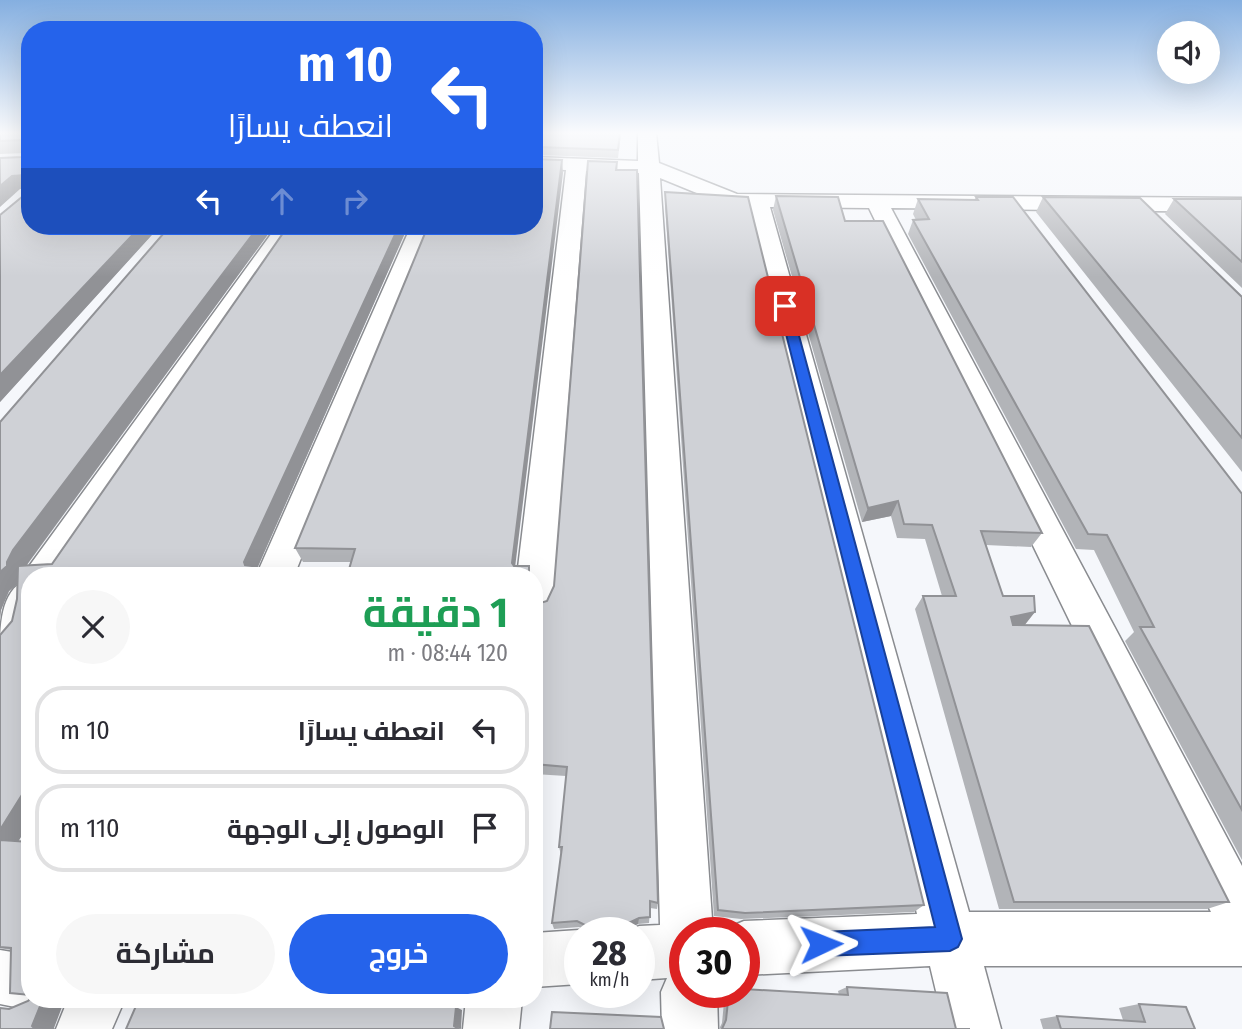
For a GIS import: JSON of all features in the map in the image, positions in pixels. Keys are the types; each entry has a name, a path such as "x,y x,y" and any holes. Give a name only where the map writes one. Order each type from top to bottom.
{"street":[{"path":"537,567 575,181"},
{"path":"650,181 686,917"},
{"path":"701,181 734,200 877,202 1023,214 1139,204 1242,205"},
{"path":"757,201 973,1029"},
{"path":"877,202 1242,919"},
{"path":"1139,204 1158,223"},
{"path":"49,567 282,235"},
{"path":"279,567 418,235"},
{"path":"0,638 21,608"},
{"path":"760,947 950,939 1242,939"},
{"path":"543,959 564,958"},
{"path":"0,977 21,981"},
{"path":"84,1029 93,1008"},
{"path":"491,1029 493,1008"},
{"path":"689,1008 690,1029"}],"building":[{"path":"543,181 559,181 512,563 514,566 529,567 350,567 355,549 295,548 424,235 543,235"},
{"path":"586,181 637,181 658,903 650,901 650,917 564,917 564,922 552,923 562,847 559,847 567,767 543,765 543,602 547,601 554,586"},
{"path":"665,192 748,197 924,905 745,913 718,910"},
{"path":"776,196 838,197 845,221 883,221 1042,533 981,531 1003,596 1034,596 1035,612 1011,617 1013,625 1089,626 1229,902 1014,902 923,596 956,596 932,525 904,524 898,501 868,508"},
{"path":"976,197 1013,197 1242,494 1242,810 1140,627 1154,627 1107,535 1088,534 913,220 929,219 918,199 978,200"},
{"path":"1043,197 1140,198 1242,297 1242,438"},
{"path":"21,198 21,235 132,235 0,375 0,215"},
{"path":"1174,199 1242,199 1242,262"},
{"path":"162,235 252,235 13,550 7,566 0,572 0,422"},
{"path":"282,235 395,235 244,562 251,567 21,567 21,796 0,830 0,635 12,621 17,599 18,566 52,564"},
{"path":"0,840 21,841 21,994 10,993 11,948 0,947"},
{"path":"847,987 947,993 956,1029 722,1029 727,1008 760,1008 760,990 848,995"},
{"path":"21,1004 21,1008 39,1008 32,1026 35,1029 0,1029 0,1008 9,1009"},
{"path":"1139,1004 1186,1007 1195,1029 1061,1029 1057,1016 1145,1022"},
{"path":"135,1008 456,1008 454,1026 459,1029 126,1029"},
{"path":"552,1012 661,1017 664,1029 550,1029"}],"route":[{"path":"785,306 950,939 821,944"}]}
